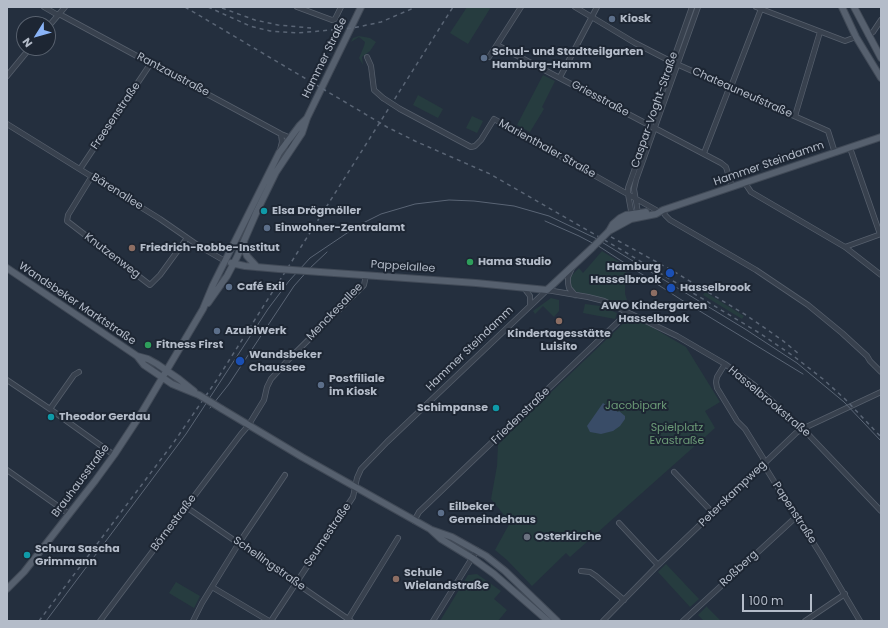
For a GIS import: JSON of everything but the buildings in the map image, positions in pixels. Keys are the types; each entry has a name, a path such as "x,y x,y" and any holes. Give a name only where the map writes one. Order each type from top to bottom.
{"main road":[{"name":"Hammer Straße","path":"203,309 217,292 234,264 265,194 276,172 302,133 307,118 361,7"},
{"path":"842,7 856,37 881,78"},
{"path":"854,7 881,58"},
{"name":"Hammer Straße","path":"167,371 203,309 225,261 279,153 307,118"},
{"name":"Hammer Steindamm","path":"547,290 573,267 609,231 613,224 626,215 656,214 663,210 881,137"},
{"name":"Hammer Steindamm","path":"634,215 663,210"},
{"path":"244,241 245,252 257,267"},
{"name":"Pappelallee","path":"225,261 234,264 279,269 547,290"},
{"name":"Wandsbeker Marktstraße","path":"7,268 137,356 144,365 174,386 199,395"},
{"name":"Wandsbeker Marktstraße","path":"137,356 148,359 199,395"},
{"name":"Brauhausstraße","path":"7,589 24,572 114,455 167,371"},
{"path":"199,395 248,426 414,521 430,529 444,533 477,550 505,571 528,595 557,621"},
{"path":"430,529 441,539 472,558 500,579 548,621"}],"street":[{"name":"Rantzaustraße","path":"44,7 151,63 290,139"},
{"path":"56,18 65,7"},
{"name":"Hammer Straße","path":"297,7 333,20 339,14 341,7"},
{"path":"489,57 521,7"},
{"name":"Chateauneufstraße","path":"575,7 591,18 635,43 678,65 828,131 835,153"},
{"path":"560,77 596,7"},
{"name":"Caspar-Voght-Straße","path":"634,215 628,194 628,188 692,7"},
{"name":"Caspar-Voght-Straße","path":"634,215 634,190 636,180 656,128 698,7"},
{"path":"704,153 759,8 845,41 856,37"},
{"path":"868,35 873,32 881,20"},
{"path":"795,116 820,32"},
{"name":"Griesstraße","path":"497,45 704,153 724,165 732,187"},
{"path":"7,76 23,56"},
{"name":"Marienthaler Straße","path":"367,57 371,66 374,90 400,109 472,147 482,140 494,119 656,210"},
{"name":"Freesenstraße","path":"80,169 151,63"},
{"name":"Bärenallee","path":"7,124 92,176 225,261"},
{"name":"Hammer Straße","path":"279,153 282,142 281,134"},
{"path":"290,139 290,152"},
{"path":"845,247 881,234 850,148"},
{"name":"Knutzenweg","path":"92,176 68,215 67,221 150,286 160,275 187,238"},
{"path":"745,183 751,192 845,247 881,275"},
{"path":"663,210 665,216 670,220 756,270 808,305 862,351 881,372"},
{"path":"573,267 568,277 568,283 569,288 575,295"},
{"name":"Menckesallee","path":"248,426 264,400 267,387 271,380 288,360 364,285 366,275"},
{"path":"521,287 526,290 530,296 530,306"},
{"name":"Hasselbrookstraße","path":"547,290 604,301 689,343 725,364 754,385 802,428 881,511"},
{"name":"Hammer Steindamm","path":"355,487 361,469 374,455 547,290"},
{"name":"Friedenstraße","path":"414,521 419,512 617,324 626,311"},
{"name":"Papenstraße","path":"725,364 717,377 717,388 737,421 745,429 763,458 767,470 860,621"},
{"path":"50,409 74,375 79,372"},
{"path":"7,380 114,455"},
{"name":"Peterskampweg","path":"603,621 658,565 802,428 881,392"},
{"name":"Börnestraße","path":"100,621 248,426"},
{"path":"7,470 69,514"},
{"path":"674,472 713,513"},
{"path":"193,621 239,543 285,475"},
{"name":"Seumestraße","path":"270,621 353,497 355,487"},
{"name":"Schellingstraße","path":"186,507 296,582 348,620"},
{"name":"Roßberg","path":"683,621 796,517"},
{"path":"619,523 658,565"},
{"path":"348,620 398,538"},
{"path":"433,621 477,550"},
{"path":"581,571 590,572 596,576 624,600"},
{"path":"212,587 270,621"},
{"path":"805,621 844,594"}],"green space":[{"path":"467,7 491,7 468,44 450,33"},
{"path":"359,36 370,38 376,42 370,51 362,57 363,65 359,58 365,42 359,37 351,42 353,38"},
{"path":"543,75 555,81 542,107 544,109 530,132 517,125"},
{"path":"418,95 443,109 438,118 413,105"},
{"path":"472,116 483,121 477,133 466,128"},
{"path":"602,251 629,268 622,278 625,281 625,294 627,300 626,306 592,295 577,292 571,288 569,279 573,274 579,268 583,273"},
{"path":"705,292 744,316 742,319 703,295"},
{"path":"551,298 559,300 559,311 554,317 543,306 535,314 533,311"},
{"path":"585,304 600,306 617,313 615,319 583,313"},
{"name":"Jacobipark","path":"630,317 650,326 686,347 720,402 705,411 715,428 570,557 566,553 532,586 507,560 495,550 512,519 504,515 491,499 497,466 498,445 524,418"},
{"path":"666,564 699,599 690,607 658,572"},
{"path":"477,574 501,591 494,599 507,610 498,621 440,621 468,575"},
{"path":"176,582 200,596 194,608 169,593"},
{"path":"707,606 721,621 704,621 698,615"}],"water":[{"path":"603,403 611,409 618,412 619,411 625,416 625,419 620,426 613,431 601,434 590,432 587,426"}],"tram line":[{"path":"46,621 186,434 268,309 289,281 310,258 359,225 381,214 415,204 449,200 474,201 514,206 549,216 595,238 745,329 797,363 844,402 881,441"},
{"path":"545,221 600,247 680,299 803,374"},
{"path":"210,408 229,384 294,286 327,252"}],"railway":[{"path":"185,7 387,127 490,174 620,249 761,334 823,379 846,400 881,437"},
{"path":"208,7 250,26 270,31 297,33 353,28 381,22 416,7"},
{"path":"39,621 174,442 216,381 453,7"},
{"path":"222,8 255,20 278,25 311,28"},
{"path":"604,233 673,271 746,315 782,340 799,354"}],"place":[{"name":"Kiosk","path":"612,19"},
{"name":"Schul- und Stadtteilgarten Hamburg-Hamm","path":"484,58"},
{"name":"Elsa Drögmöller","path":"264,211"},
{"name":"Einwohner-Zentralamt","path":"267,228"},
{"name":"Friedrich-Robbe-Institut","path":"132,248"},
{"name":"Hama Studio","path":"470,262"},
{"name":"Hamburg Hasselbrook","path":"670,273"},
{"name":"Café Exil","path":"229,287"},
{"name":"Hasselbrook","path":"671,288"},
{"name":"AWO Kindergarten Hasselbrook","path":"654,293"},
{"name":"Kindertagesstätte Luisito","path":"559,321"},
{"name":"AzubiWerk","path":"217,331"},
{"name":"Fitness First","path":"148,345"},
{"name":"Wandsbeker Chaussee","path":"240,361"},
{"name":"Postfiliale im Kiosk","path":"321,385"},
{"name":"Schimpanse","path":"496,408"},
{"name":"Theodor Gerdau","path":"51,417"},
{"name":"Eilbeker Gemeindehaus","path":"441,513"},
{"name":"Osterkirche","path":"527,537"},
{"name":"Schura Sascha Grimmann","path":"27,555"},
{"name":"Schule Wielandstraße","path":"396,579"}],"park label":[{"name":"Spielplatz Evastraße","path":"677,434"}]}
